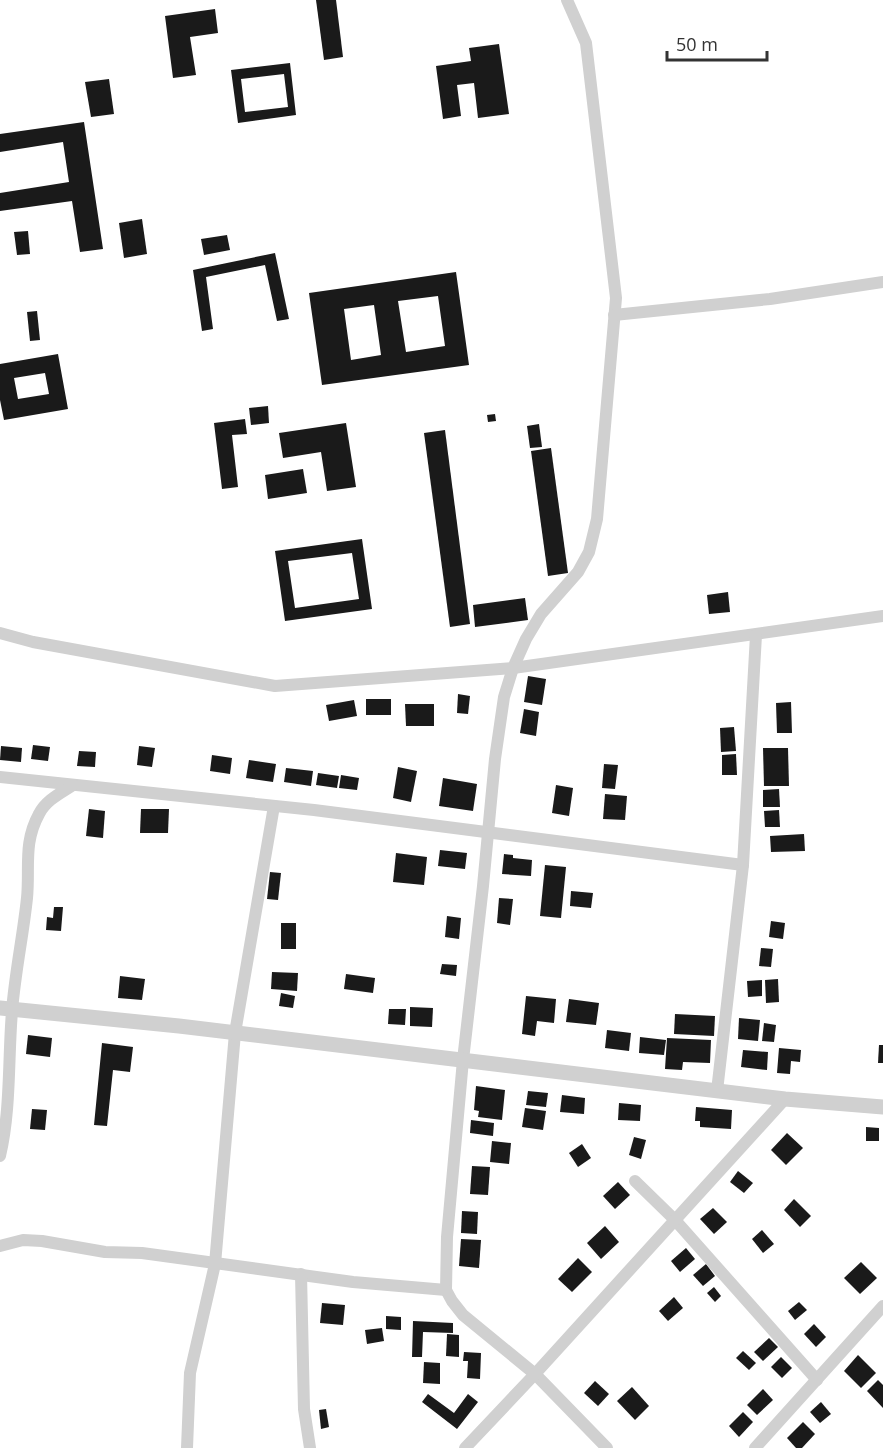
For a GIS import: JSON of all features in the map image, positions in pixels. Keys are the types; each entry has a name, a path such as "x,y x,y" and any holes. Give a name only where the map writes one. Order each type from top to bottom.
{"street":[{"path":"567,0 586,42 616,298 594,536 589,552 578,572 541,614 526,639 513,668 504,697 495,759 463,1060 447,1237 446,1290 463,1315 535,1374 607,1448"},
{"path":"614,315 770,299 883,282"},
{"path":"0,633 33,642 274,686 513,668 883,616"},
{"path":"717,1091 742,865 756,635"},
{"path":"0,777 488,831 742,865"},
{"path":"0,1156 5,1128 6,1009 28,895 28,847 39,813 47,802 73,785"},
{"path":"187,1448 190,1373 215,1264 235,1033 274,806"},
{"path":"6,1009 235,1033 785,1099 883,1107"},
{"path":"465,1448 785,1099"},
{"path":"634,1181 675,1220 817,1380"},
{"path":"0,1246 23,1240 42,1241 105,1252 142,1253 352,1282 446,1290"},
{"path":"301,1274 304,1409 310,1448"},
{"path":"755,1448 883,1306"}],"building":[{"path":"316,0 336,0 343,57 324,60"},
{"path":"215,9 218,33 190,37 196,75 173,78 165,16"},
{"path":"499,44 509,114 478,118 474,83 457,85 461,116 443,119 436,66 471,61 469,48"},
{"path":"290,63 296,115 238,123 231,70","holes":["284,74 288,107 245,112 241,79"]},
{"path":"109,79 114,114 91,117 85,82"},
{"path":"84,122 103,249 80,252 72,201 0,211 0,193 69,182 63,142 0,152 0,134"},
{"path":"142,219 147,254 124,258 119,223"},
{"path":"28,231 30,254 17,255 14,232"},
{"path":"227,235 230,250 204,255 201,239"},
{"path":"275,253 289,319 277,321 265,265 206,277 213,329 202,331 193,270"},
{"path":"456,272 469,365 322,385 309,293","holes":["438,296 445,346 406,352 398,301","374,305 381,355 351,360 344,309"]},
{"path":"37,311 40,340 30,341 27,312"},
{"path":"58,354 68,409 4,420 0,400 0,364","holes":["45,373 49,394 18,399 14,378"]},
{"path":"268,406 269,423 251,425 249,408"},
{"path":"495,414 496,421 488,422 487,415"},
{"path":"245,419 247,434 232,435 238,487 222,489 214,423"},
{"path":"346,423 356,487 327,491 321,452 283,458 279,433"},
{"path":"539,424 542,447 530,448 527,426"},
{"path":"445,430 470,624 450,627 424,433"},
{"path":"551,448 568,573 548,576 531,451"},
{"path":"303,469 307,493 268,499 265,475"},
{"path":"362,539 372,609 285,621 275,551","holes":["352,553 359,599 295,608 288,561"]},
{"path":"728,592 730,612 709,614 707,595"},
{"path":"525,598 528,620 475,627 473,605"},
{"path":"528,676 546,679 542,705 524,702"},
{"path":"458,694 470,696 468,714 457,713"},
{"path":"366,699 391,699 391,715 366,715"},
{"path":"354,700 357,716 329,721 326,705"},
{"path":"791,702 792,733 777,733 776,703"},
{"path":"405,704 434,704 434,726 406,726"},
{"path":"524,709 539,712 536,736 520,733"},
{"path":"734,727 736,751 721,752 720,728"},
{"path":"33,745 50,747 48,761 31,759"},
{"path":"1,746 22,748 21,762 0,760"},
{"path":"139,746 155,748 152,767 137,765"},
{"path":"763,748 788,748 789,786 764,786"},
{"path":"79,751 96,752 95,767 77,766"},
{"path":"736,754 737,775 722,775 722,755"},
{"path":"212,755 232,758 230,774 210,771"},
{"path":"249,760 276,764 273,782 246,778"},
{"path":"604,764 618,765 615,789 602,788"},
{"path":"398,767 417,771 411,802 393,798"},
{"path":"286,768 313,771 311,786 284,782"},
{"path":"318,773 339,776 337,788 316,785"},
{"path":"341,775 359,778 357,790 339,788"},
{"path":"443,778 477,784 473,811 439,806"},
{"path":"556,785 573,788 569,816 552,813"},
{"path":"779,789 780,807 763,807 763,790"},
{"path":"605,794 627,796 625,820 603,819"},
{"path":"89,809 105,811 103,838 86,836"},
{"path":"141,809 169,809 168,833 140,833"},
{"path":"779,810 780,827 765,827 764,811"},
{"path":"804,834 805,851 771,852 770,836"},
{"path":"440,850 467,853 465,869 438,866"},
{"path":"396,853 427,857 424,885 393,882"},
{"path":"504,854 513,855 513,858 532,860 531,876 502,874"},
{"path":"545,865 566,867 561,918 540,916"},
{"path":"270,872 281,873 278,900 267,899"},
{"path":"571,891 593,893 591,908 570,906"},
{"path":"499,898 513,899 510,925 497,923"},
{"path":"54,907 63,907 61,931 46,930 47,917 53,918"},
{"path":"447,916 461,918 459,939 445,937"},
{"path":"771,921 785,923 783,939 769,937"},
{"path":"281,923 296,923 296,949 281,949"},
{"path":"761,948 773,949 771,967 759,966"},
{"path":"442,964 457,965 456,976 440,974"},
{"path":"272,972 298,973 297,991 271,989"},
{"path":"346,974 375,978 373,993 344,989"},
{"path":"120,976 145,979 142,1000 118,998"},
{"path":"778,979 779,1002 766,1003 765,980"},
{"path":"762,980 762,996 748,997 747,981"},
{"path":"281,993 295,996 293,1008 279,1006"},
{"path":"526,996 556,999 554,1023 537,1021 535,1036 522,1034"},
{"path":"569,999 599,1003 596,1025 566,1022"},
{"path":"410,1007 433,1008 432,1027 410,1026"},
{"path":"389,1009 406,1009 405,1025 388,1024"},
{"path":"675,1014 715,1016 714,1036 674,1034"},
{"path":"739,1018 760,1020 758,1041 738,1039"},
{"path":"764,1023 776,1025 774,1042 762,1041"},
{"path":"607,1030 631,1033 629,1051 605,1048"},
{"path":"28,1035 52,1038 50,1057 26,1054"},
{"path":"640,1037 666,1040 664,1055 639,1053"},
{"path":"667,1038 711,1040 710,1063 683,1062 682,1070 665,1069"},
{"path":"102,1043 133,1047 130,1072 113,1070 107,1126 94,1125"},
{"path":"879,1045 883,1045 883,1063 878,1063"},
{"path":"779,1048 801,1050 800,1062 791,1061 790,1074 777,1073"},
{"path":"743,1050 768,1052 767,1070 741,1067"},
{"path":"476,1086 505,1090 502,1120 478,1117 479,1111 474,1110"},
{"path":"528,1091 548,1093 546,1107 526,1105"},
{"path":"562,1095 585,1098 584,1114 560,1112"},
{"path":"619,1103 641,1105 640,1121 618,1120"},
{"path":"696,1107 732,1110 731,1129 700,1127 700,1121 695,1121"},
{"path":"525,1108 546,1111 543,1130 522,1127"},
{"path":"32,1109 47,1110 45,1130 30,1129"},
{"path":"471,1120 494,1123 493,1136 470,1133"},
{"path":"866,1127 879,1128 879,1141 866,1141"},
{"path":"787,1133 803,1148 786,1165 771,1150"},
{"path":"634,1137 646,1140 641,1159 629,1155"},
{"path":"492,1141 511,1143 509,1164 490,1162"},
{"path":"582,1144 591,1158 578,1167 569,1153"},
{"path":"472,1166 490,1167 488,1195 470,1194"},
{"path":"738,1171 753,1183 744,1193 730,1182"},
{"path":"618,1182 630,1195 615,1209 603,1196"},
{"path":"794,1199 811,1216 800,1227 784,1210"},
{"path":"713,1208 727,1222 714,1234 700,1219"},
{"path":"462,1211 478,1212 477,1234 461,1233"},
{"path":"605,1226 619,1242 601,1259 587,1243"},
{"path":"762,1230 774,1244 763,1253 752,1239"},
{"path":"461,1239 481,1240 479,1268 459,1266"},
{"path":"686,1248 695,1259 680,1272 671,1261"},
{"path":"578,1258 592,1272 572,1292 558,1279"},
{"path":"861,1262 877,1278 860,1294 844,1278"},
{"path":"706,1264 715,1276 703,1286 693,1275"},
{"path":"714,1287 721,1296 715,1302 707,1293"},
{"path":"674,1297 683,1308 668,1321 659,1311"},
{"path":"799,1302 807,1310 795,1320 788,1311"},
{"path":"322,1303 345,1305 343,1325 320,1323"},
{"path":"386,1316 401,1317 401,1330 386,1329"},
{"path":"413,1321 453,1323 453,1333 423,1332 422,1357 412,1357"},
{"path":"814,1324 826,1337 816,1347 804,1334"},
{"path":"382,1328 384,1341 367,1344 365,1330"},
{"path":"447,1334 459,1335 459,1357 446,1356"},
{"path":"769,1338 778,1347 763,1361 754,1352"},
{"path":"743,1351 756,1363 749,1370 736,1358"},
{"path":"464,1352 481,1353 480,1379 467,1378 468,1361 463,1361"},
{"path":"858,1355 876,1373 861,1388 844,1371"},
{"path":"781,1357 792,1368 782,1378 771,1367"},
{"path":"424,1362 440,1363 440,1384 423,1383"},
{"path":"878,1380 883,1385 883,1408 867,1391"},
{"path":"595,1381 609,1394 598,1406 584,1393"},
{"path":"632,1387 649,1406 635,1420 617,1401"},
{"path":"763,1389 773,1400 757,1415 747,1405"},
{"path":"428,1394 454,1413 468,1394 478,1402 457,1429 422,1402"},
{"path":"821,1402 831,1414 820,1423 810,1412"},
{"path":"326,1409 329,1427 321,1429 319,1410"},
{"path":"743,1412 753,1422 739,1437 729,1426"},
{"path":"803,1422 815,1434 802,1448 796,1448 787,1438"}]}
